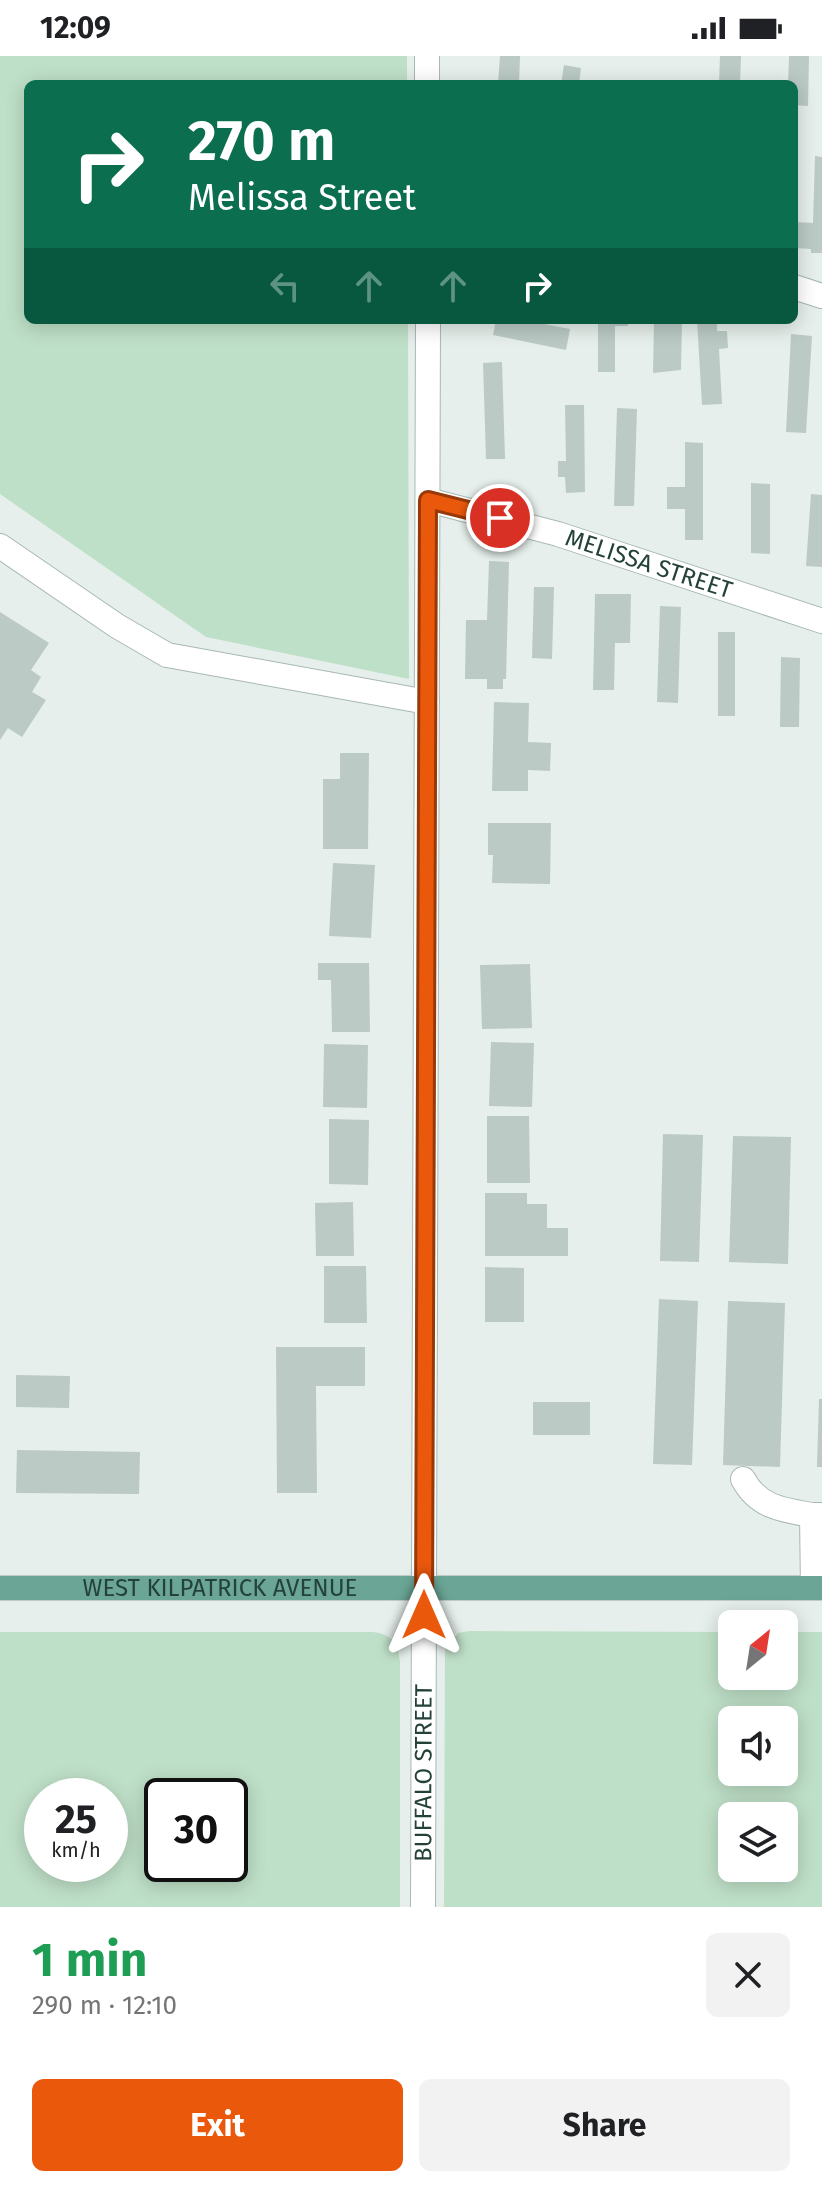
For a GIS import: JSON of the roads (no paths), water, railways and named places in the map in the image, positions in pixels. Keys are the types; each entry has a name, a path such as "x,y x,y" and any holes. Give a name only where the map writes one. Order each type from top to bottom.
{"main road":[{"name":"WEST KILPATRICK AVENUE","path":"0,1588 817,1588"}],"street":[{"path":"427,56 427,80"},
{"path":"798,288 822,296"},
{"name":"BUFFALO STREET","path":"423,1907 428,324"},
{"name":"MELISSA STREET","path":"428,500 558,534 822,621"},
{"path":"0,546 117,626 167,655 427,702"},
{"path":"743,1479 750,1492 766,1504 780,1510 817,1515 817,1588"}]}
